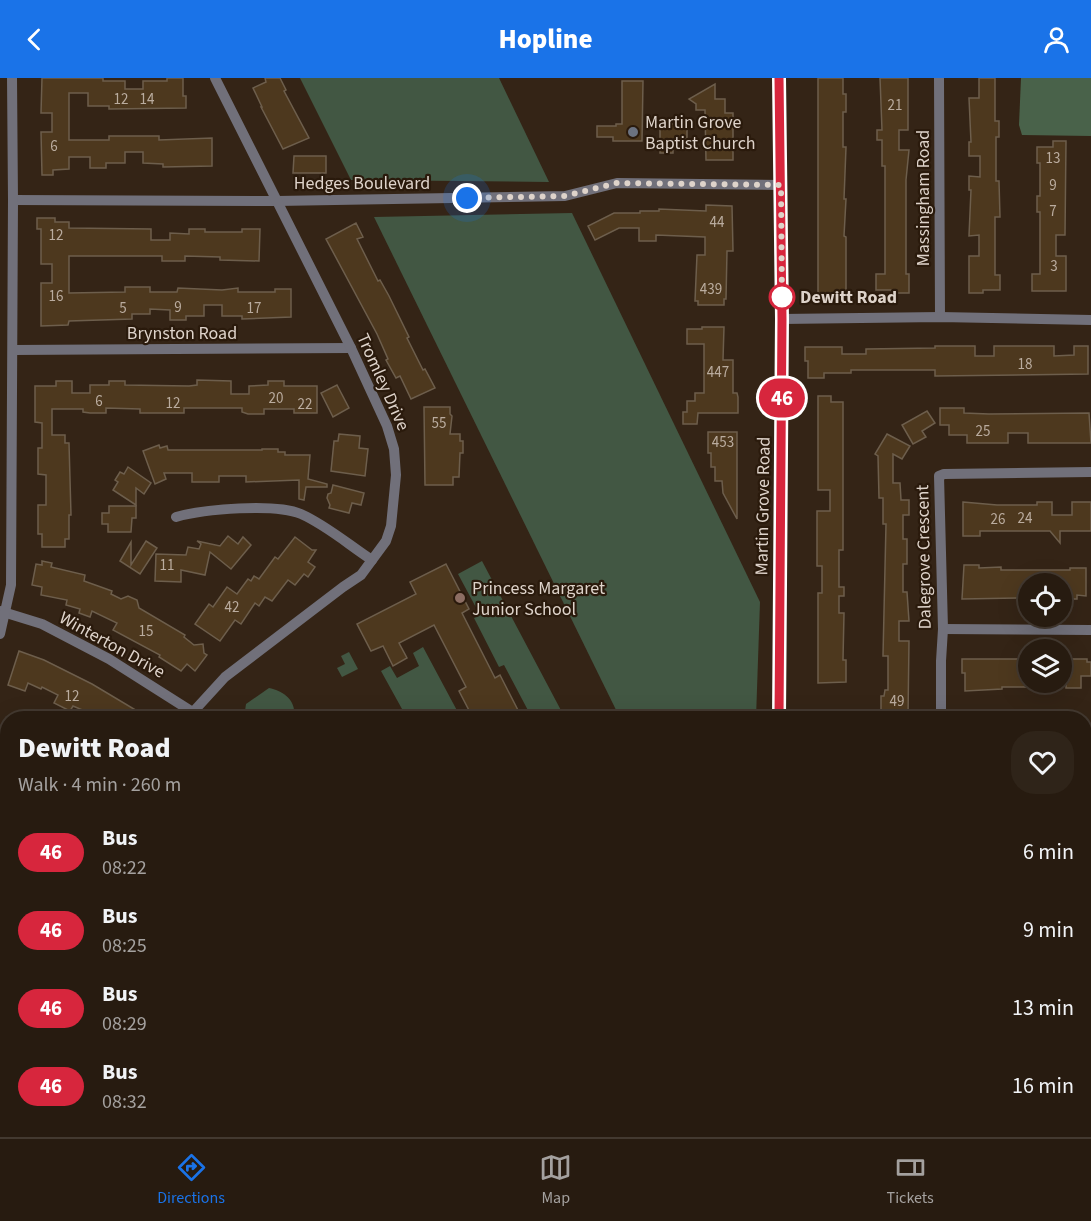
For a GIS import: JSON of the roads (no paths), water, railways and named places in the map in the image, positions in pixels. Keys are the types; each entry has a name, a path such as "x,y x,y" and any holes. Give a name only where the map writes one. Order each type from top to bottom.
{"main road":[{"name":"Martin Grove Road","path":"779,78 782,319 779,711"}],"street":[{"path":"0,634 3,611 11,585 14,200 12,78"},
{"name":"Tromley Drive","path":"201,711 225,677 361,575 386,541 391,526 395,460 387,426 351,348 214,78"},
{"name":"Massingham Road","path":"939,78 940,317"},
{"name":"Hedges Boulevard","path":"14,200 277,201 565,196 617,183 781,185"},
{"path":"782,319 940,317 1091,320"},
{"name":"Brynston Road","path":"13,350 351,348"},
{"name":"Dalegrove Crescent","path":"941,711 943,629 939,476 944,474 1091,472"},
{"path":"176,517 194,512 254,509 300,513 372,560"},
{"name":"Winterton Drive","path":"3,611 42,624 109,659 192,711"},
{"path":"943,629 1091,630"}],"place":[{"name":"Martin Grove Baptist Church","path":"633,132"},
{"name":"Dewitt Road","path":"782,297"},
{"name":"Princess Margaret Junior School","path":"460,598"}]}
